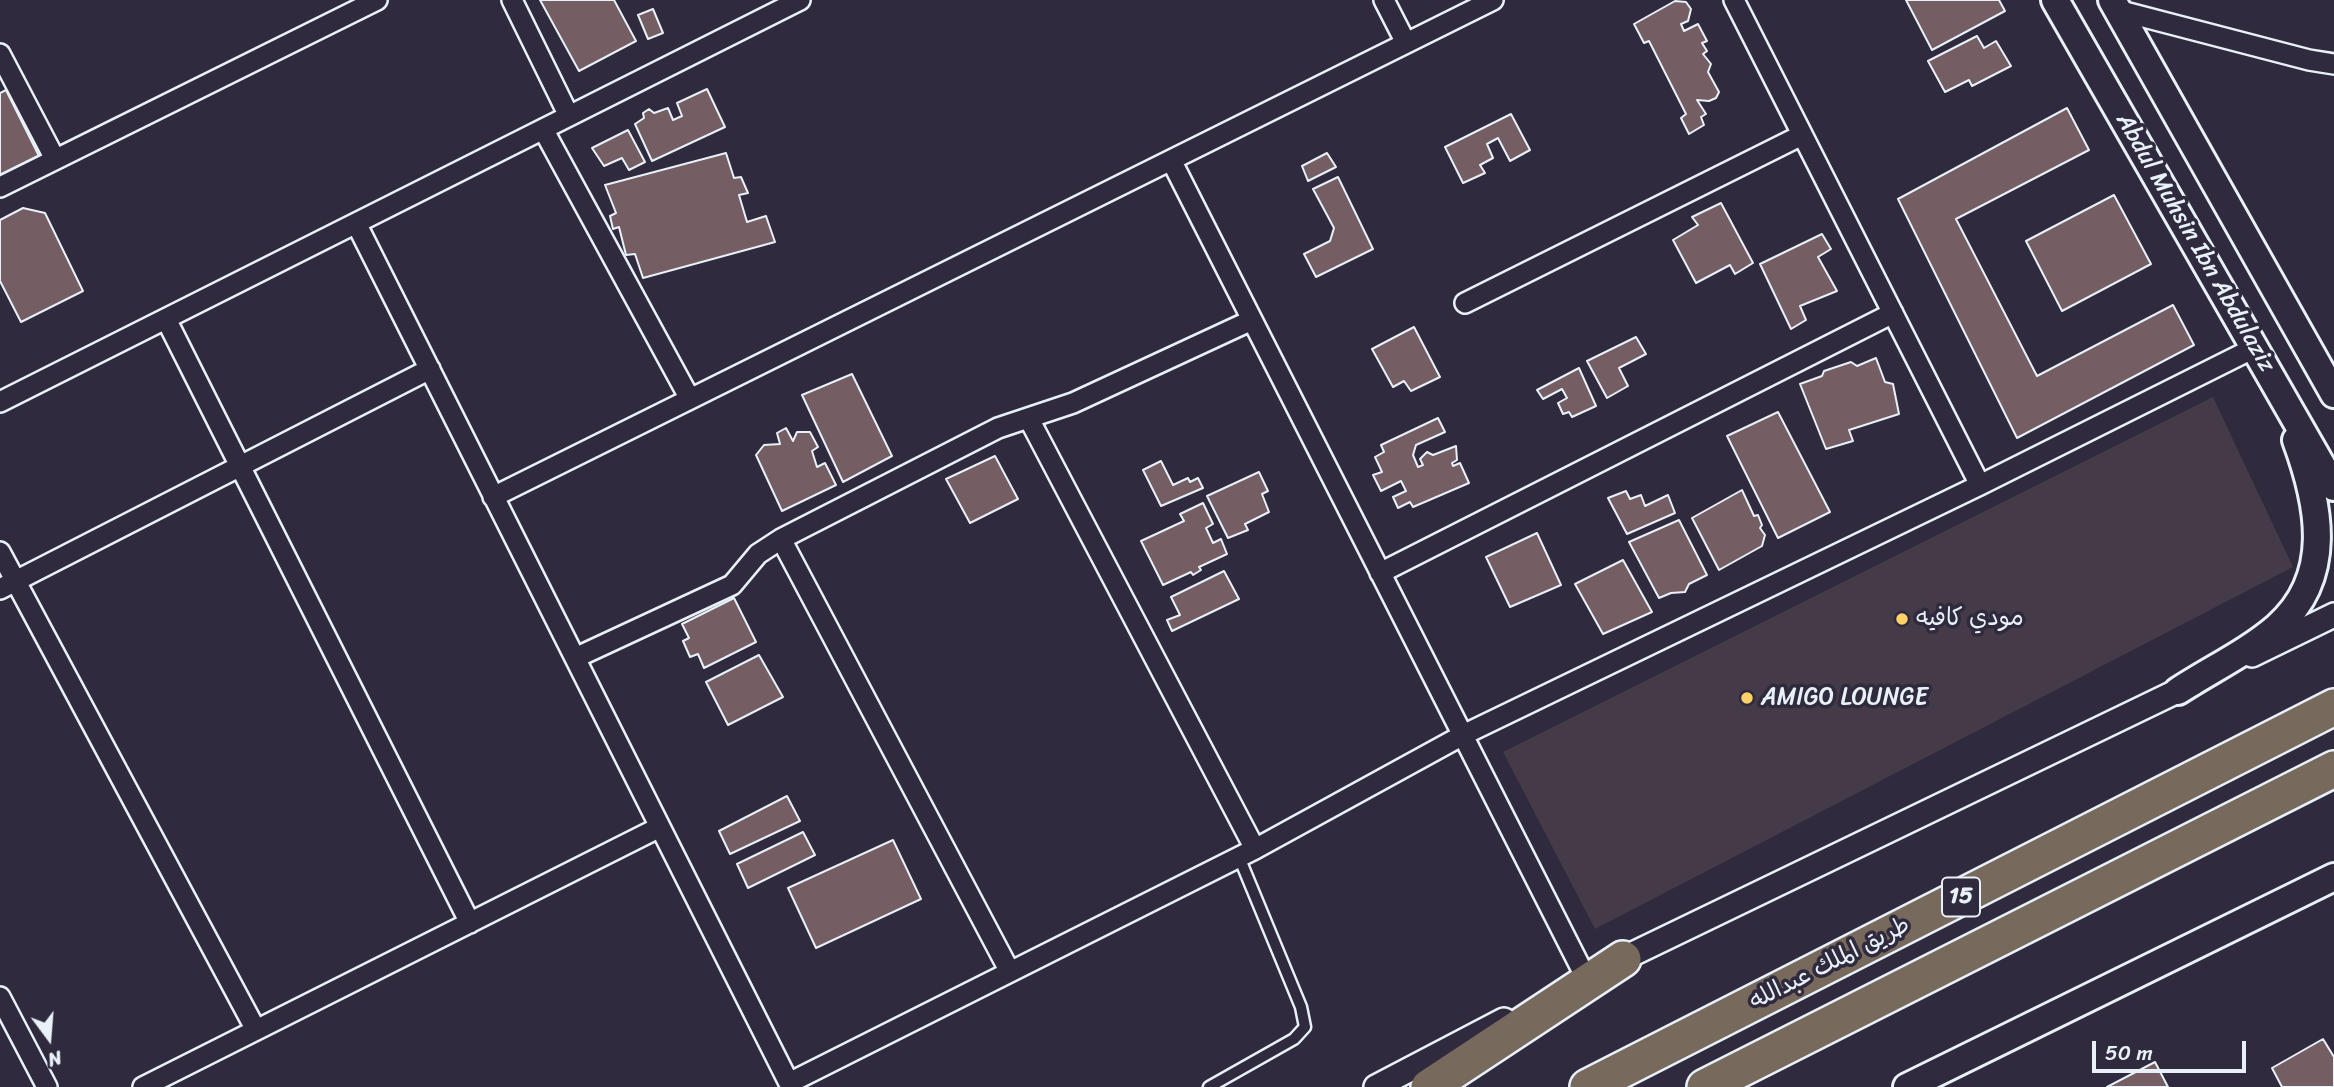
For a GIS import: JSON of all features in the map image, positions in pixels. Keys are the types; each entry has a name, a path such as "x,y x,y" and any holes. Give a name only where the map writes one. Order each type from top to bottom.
{"highway":[{"name":"طريق الملك عبدالله","path":"1588,1087 2334,707"},
{"name":"15","path":"1705,1087 2334,769"},
{"path":"1429,1087 1623,959"}],"main road":[{"name":"Abdul Muhsin Ibn Abdulaziz","path":"2055,0 2334,487"},
{"name":"Abdul Muhsin Ibn Abdulaziz","path":"2115,5 2334,394"},
{"path":"2311,354 2334,388"},
{"path":"2178,691 2277,628 2303,599 2318,560 2315,507 2274,383"},
{"path":"1907,1087 2334,877"}],"street":[{"path":"0,187 345,7 377,0"},
{"path":"512,0 569,116"},
{"path":"0,402 800,0"},
{"path":"1384,0 1406,43"},
{"path":"493,497 1493,0"},
{"path":"1734,0 1980,485"},
{"path":"2115,5 2309,60 2334,64"},
{"path":"0,54 55,159"},
{"path":"543,129 690,399"},
{"path":"1465,303 1802,135"},
{"path":"1171,160 1586,978"},
{"path":"356,223 790,1085 1247,853 1463,736 2255,348"},
{"path":"1380,573 1893,313"},
{"path":"166,319 470,923"},
{"path":"575,658 732,584 758,554 781,539 998,428 1073,404 1252,320"},
{"path":"8,585 430,369"},
{"path":"1028,419 1247,853"},
{"path":"781,539 1010,972"},
{"path":"0,552 8,585 256,1030"},
{"path":"1376,1087 1623,959 2334,615"},
{"path":"144,1087 660,827"},
{"path":"0,997 47,1087"}],"lane":[{"path":"1209,1087 1294,1039 1305,1027 1301,1007 1247,853"}],"shaded area":[{"path":"2213,397 2293,567 1595,929 1503,752"}],"building":[{"path":"540,0 614,0 636,41 579,71"},
{"path":"1906,0 1999,0 2005,11 1932,50"},
{"path":"1675,1 1686,2 1691,9 1688,21 1681,24 1684,31 1698,24 1707,41 1702,43 1707,51 1703,54 1711,64 1708,72 1719,92 1716,98 1709,101 1697,100 1706,114 1701,117 1704,125 1689,134 1681,118 1686,114 1649,41 1644,43 1634,24"},
{"path":"653,9 663,33 648,39 638,15"},
{"path":"1977,36 1984,48 1996,41 2011,66 1972,86 1969,80 1945,92 1928,61"},
{"path":"707,89 725,127 652,161 635,124 644,118 643,113 649,109 654,113 668,108 673,120 682,116 677,103"},
{"path":"6,90 42,162 0,183 0,93"},
{"path":"2067,108 2089,150 1956,219 2037,376 2173,305 2194,345 2017,438 1898,199"},
{"path":"1511,114 1530,150 1510,161 1498,138 1487,144 1493,158 1480,165 1485,173 1463,183 1445,147"},
{"path":"628,130 645,162 629,170 622,158 604,166 592,148"},
{"path":"726,153 734,178 741,177 748,193 739,195 747,222 766,216 775,242 643,278 635,254 626,255 619,227 613,229 610,216 616,213 605,185"},
{"path":"1327,153 1336,167 1308,181 1302,166"},
{"path":"1338,177 1373,249 1316,277 1304,254 1330,241 1334,228 1313,189"},
{"path":"2114,195 2151,264 2062,311 2026,241"},
{"path":"1721,203 1753,263 1735,274 1730,265 1696,283 1673,240 1698,225 1692,217"},
{"path":"23,208 45,213 83,291 21,322 0,281 0,220"},
{"path":"1822,234 1831,249 1818,257 1837,291 1800,306 1806,320 1791,329 1760,264"},
{"path":"1414,327 1440,377 1411,391 1404,381 1393,387 1372,349"},
{"path":"1636,337 1646,354 1619,368 1628,386 1607,398 1587,361"},
{"path":"1876,358 1885,382 1893,384 1899,414 1849,430 1853,441 1826,449 1800,384 1822,376 1824,371 1851,362 1857,366"},
{"path":"1579,368 1596,406 1572,417 1569,412 1563,414 1558,403 1567,398 1562,389 1543,399 1537,390"},
{"path":"852,374 892,456 843,482 802,395"},
{"path":"1778,412 1830,512 1778,538 1727,436"},
{"path":"1438,418 1445,432 1416,445 1413,455 1418,467 1423,465 1420,459 1427,452 1433,455 1456,446 1457,460 1452,463 1453,466 1460,463 1469,483 1413,507 1410,502 1398,508 1393,497 1406,491 1401,481 1381,491 1373,475 1382,472 1375,457 1384,452 1381,445"},
{"path":"786,428 793,441 797,432 810,432 818,447 812,451 817,467 825,463 836,485 782,511 756,455 764,445 780,444 777,433"},
{"path":"995,456 1018,499 970,523 946,479"},
{"path":"1161,461 1173,485 1188,478 1190,482 1198,478 1203,488 1161,506 1143,470"},
{"path":"1259,472 1268,491 1262,494 1269,512 1245,524 1248,530 1228,538 1207,496"},
{"path":"1742,490 1754,516 1758,515 1762,525 1760,528 1765,535 1762,546 1719,570 1692,518"},
{"path":"1626,491 1630,499 1641,495 1645,506 1668,495 1675,513 1627,534 1608,498"},
{"path":"1203,503 1213,524 1206,528 1213,543 1221,539 1227,554 1199,567 1201,570 1193,575 1191,572 1163,585 1141,541 1184,521 1180,514"},
{"path":"1679,520 1707,575 1689,584 1685,592 1671,593 1659,598 1629,542"},
{"path":"1537,533 1561,585 1510,607 1486,557"},
{"path":"1623,560 1652,612 1603,634 1575,584"},
{"path":"1224,571 1239,599 1172,631 1167,620 1180,615 1171,597"},
{"path":"734,598 756,642 704,668 698,654 690,657 683,641 689,638 682,624"},
{"path":"759,655 783,697 728,725 706,682"},
{"path":"787,796 800,821 730,854 719,831"},
{"path":"803,832 815,855 748,888 737,864"},
{"path":"893,840 921,899 816,948 788,888"},
{"path":"2323,1039 2334,1057 2334,1087 2282,1087 2272,1068"},
{"path":"2155,1062 2168,1087 2107,1087"}],"place":[{"name":"مودي كافيه","path":"1902,619"},
{"name":"AMIGO LOUNGE","path":"1747,698"}]}
